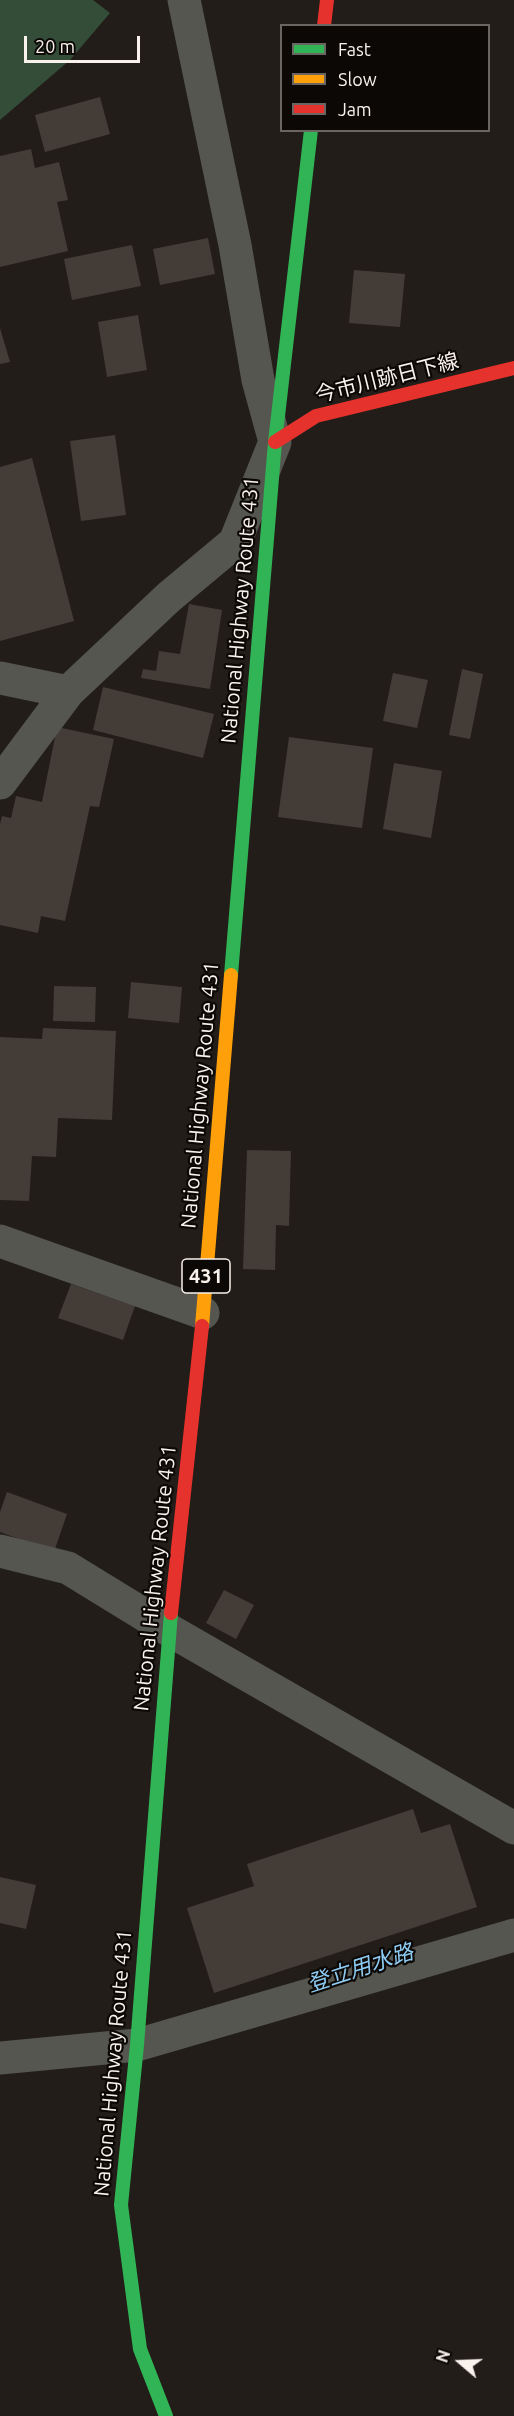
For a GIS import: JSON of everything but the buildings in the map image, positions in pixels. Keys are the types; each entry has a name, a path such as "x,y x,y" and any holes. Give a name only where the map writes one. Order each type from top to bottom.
{"main road":[{"path":"324,24 327,0"},
{"name":"National Highway Route 431","path":"166,2416 140,2349 121,2205 137,2045 169,1630 203,1313 275,442 311,132"},
{"name":"今市川跡日下線","path":"275,442 316,416 514,368"}],"street":[{"path":"0,783 68,692 169,597 235,542 275,442 258,380 235,245 184,0"},
{"path":"0,678 68,692"},
{"path":"0,1241 203,1313"},
{"path":"0,1551 68,1568 169,1630 514,1828"},
{"path":"0,2058 137,2045 514,1935"}],"green space":[{"path":"0,0 93,0 110,13 70,60 0,120"}],"traffic: fast":[{"path":"231,975 275,442 311,132"},
{"path":"166,2416 140,2349 121,2205 137,2045 171,1613"}],"traffic: slow":[{"path":"202,1326 231,975"}],"traffic: jam":[{"path":"324,24 327,0"},
{"path":"275,442 316,416 514,368"},
{"path":"171,1613 202,1326"}],"water label":[{"name":"登立用水路","path":"360,1968"}]}
